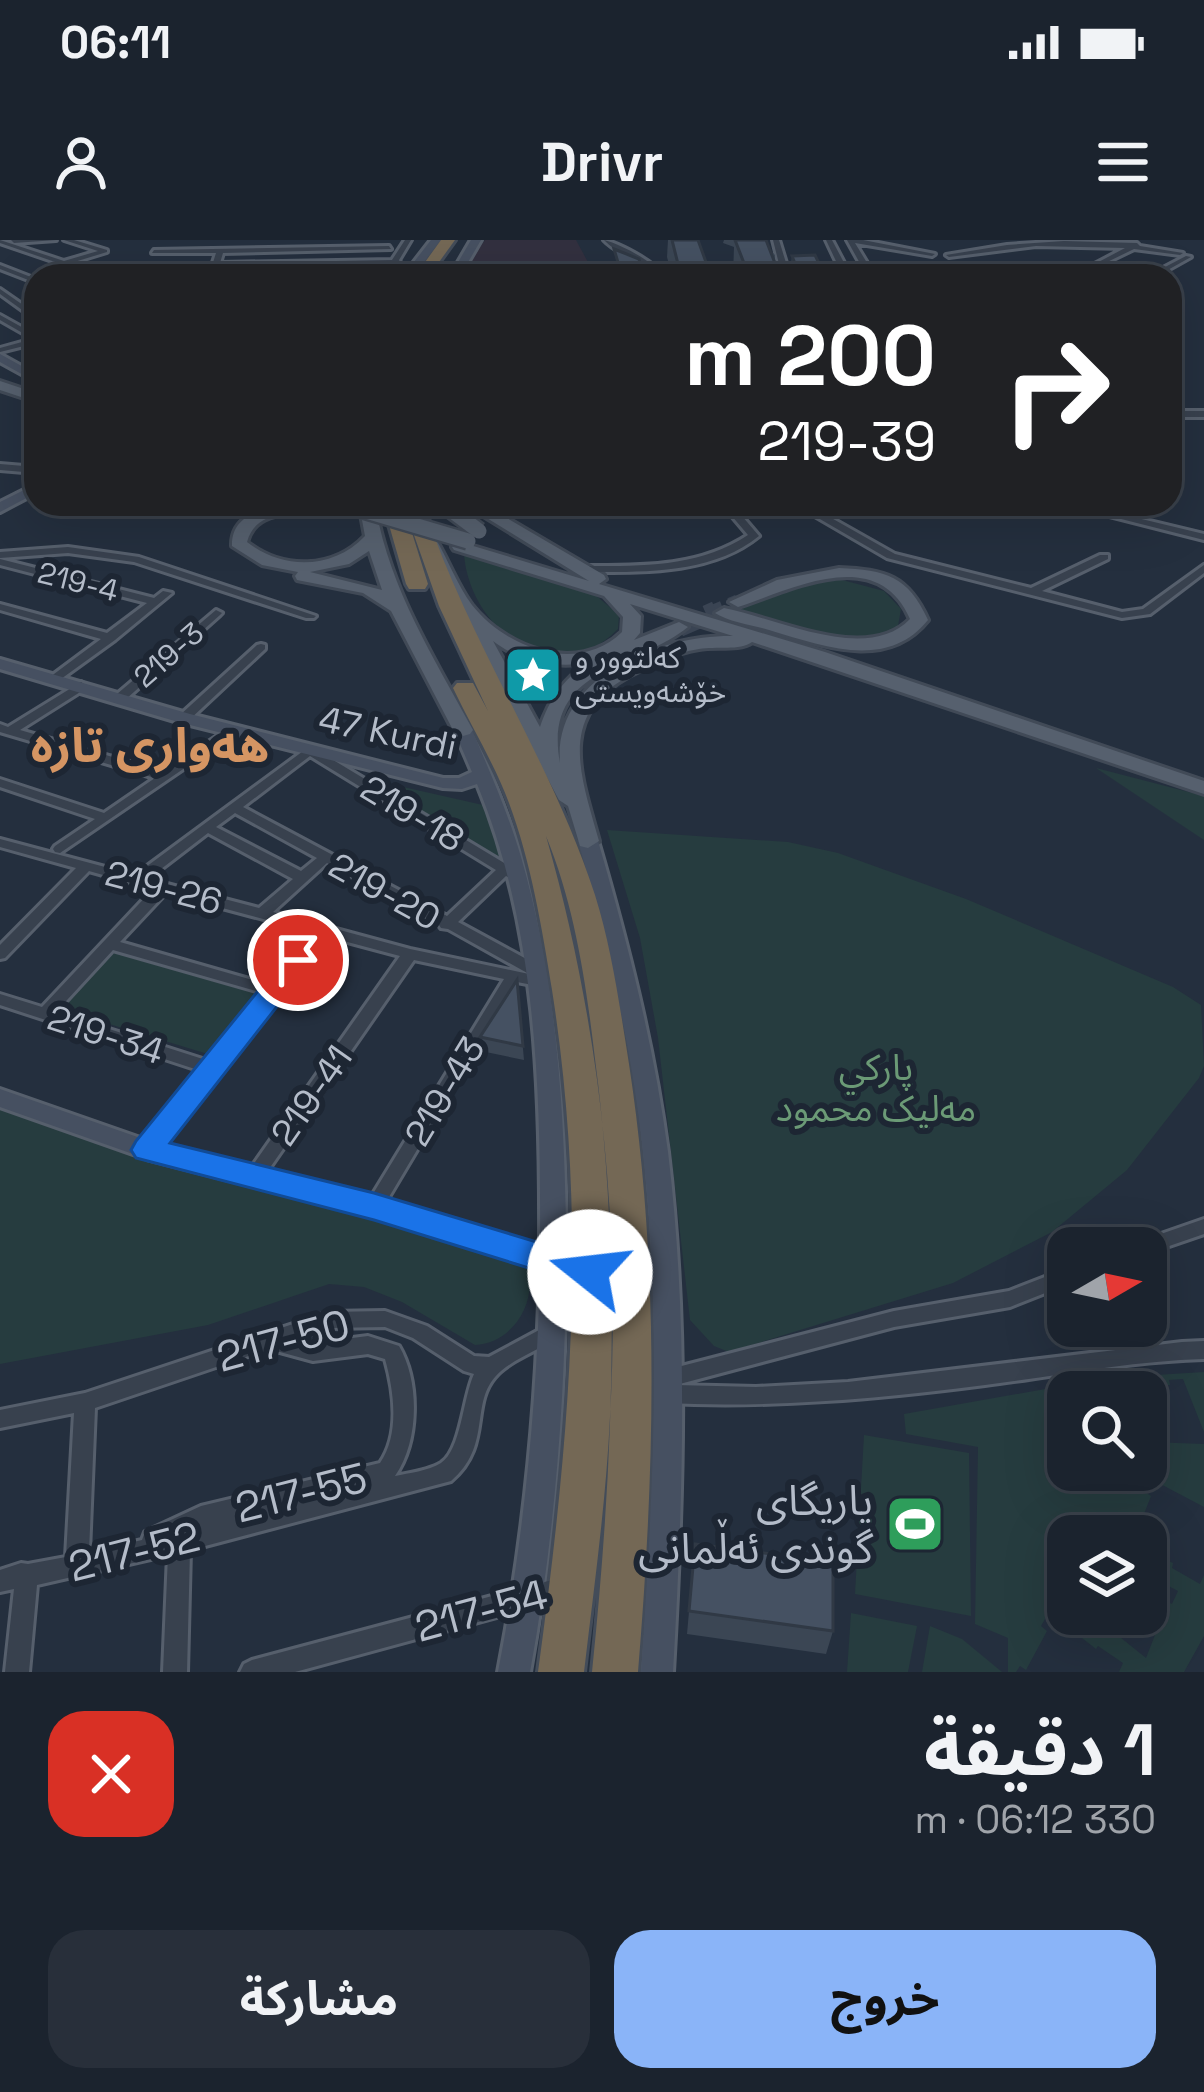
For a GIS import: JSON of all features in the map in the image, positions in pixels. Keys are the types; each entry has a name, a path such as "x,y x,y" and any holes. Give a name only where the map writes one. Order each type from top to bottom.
{"highway":[{"path":"396,516 413,574 491,764"},
{"path":"417,518 442,593 481,679 542,792 564,897 622,1111 659,1388 615,1672"},
{"path":"463,730 527,816 564,897 590,1272 592,1380 561,1672"},
{"path":"533,938 564,897 588,841"}],"main road":[{"path":"417,264 436,240"},
{"path":"235,516 226,533 229,547 241,557 272,571 368,589 399,608"},
{"path":"267,516 242,526 238,543 264,561 302,567 344,561 363,551 370,539"},
{"path":"368,516 370,539 399,608 463,730"},
{"path":"377,516 577,571"},
{"path":"452,516 469,540 818,656 895,676 1046,738 1204,788"},
{"path":"456,516 449,539 460,596 518,650 550,659 576,659 621,645 634,627 629,611 603,586 491,516"},
{"path":"417,518 588,841"},
{"path":"697,609 738,614 864,646 896,641 919,620 907,596 890,584 849,574 796,577 738,602"},
{"path":"603,586 697,609 1204,778"},
{"path":"548,762 548,724 566,689 582,675 679,627"},
{"path":"657,1672 659,1388 666,1217 629,979 588,841 569,736 576,710 591,691 646,660 700,642 735,641 818,656"},
{"name":"47 Kurdi","path":"0,664 184,718 449,784 468,782 491,764"},
{"path":"491,764 510,873 533,938 529,976 554,1135 554,1331 545,1487 514,1672"},
{"path":"0,1099 147,1150 374,1207 554,1262"}],"street":[{"path":"2,244 53,240"},
{"path":"67,240 104,251"},
{"path":"96,264 112,240"},
{"path":"147,264 160,240"},
{"path":"203,251 207,240"},
{"path":"282,240 304,249"},
{"path":"364,240 399,256"},
{"path":"394,264 408,240"},
{"path":"607,240 614,249 646,264"},
{"path":"776,240 782,264"},
{"path":"816,240 830,242"},
{"path":"850,240 946,261 949,256 1055,242 1100,241 1143,244 1204,263"},
{"path":"850,240 864,264"},
{"path":"1173,264 1189,255 1195,241"},
{"path":"1032,256 1055,242"},
{"path":"2,244 63,263 104,251"},
{"path":"1098,264 1143,244"},
{"path":"154,252 388,248"},
{"path":"216,264 220,250"},
{"path":"186,264 192,251"},
{"path":"759,252 776,251"},
{"path":"289,264 399,256"},
{"path":"861,258 929,256"},
{"path":"577,571 684,563 736,548 754,536 737,516"},
{"path":"821,516 891,556 1137,616 1204,568"},
{"path":"1117,516 1204,537"},
{"path":"0,559 68,550 135,559 310,616"},
{"path":"1032,592 1104,557"},
{"name":"219-4","path":"0,559 162,597 111,638"},
{"path":"0,607 111,638"},
{"name":"219-3","path":"121,697 216,614"},
{"path":"54,680 111,638"},
{"path":"184,718 261,646"},
{"path":"5,730 81,686"},
{"path":"5,730 166,777"},
{"path":"60,849 233,731"},
{"path":"1,842 60,849 142,877 310,750"},
{"name":"219-18","path":"310,750 510,873"},
{"path":"0,783 105,818"},
{"name":"219-20","path":"236,808 529,976"},
{"path":"208,828 303,878"},
{"name":"219-26","path":"1,842 410,954 529,976"},
{"path":"262,914 325,858"},
{"path":"0,954 86,866"},
{"path":"446,925 510,873"},
{"path":"45,1014 163,887"},
{"path":"147,1150 322,930"},
{"path":"110,944 274,991"},
{"name":"219-41","path":"254,1178 410,954"},
{"name":"219-43","path":"374,1207 529,976"},
{"name":"219-34","path":"4,1005 212,1068"},
{"path":"1167,1239 1204,1226"},
{"path":"554,1262 590,1272"},
{"path":"659,1388 894,1319 1010,1299 1047,1284"},
{"name":"217-50","path":"0,1419 86,1402 329,1320 385,1318 420,1332 472,1365 491,1366"},
{"path":"491,1366 554,1331"},
{"name":"217-55","path":"118,1558 201,1517 358,1480 386,1471 398,1458 403,1423 398,1361 392,1352 368,1345 314,1352 269,1340"},
{"path":"659,1388 759,1398 848,1394 1112,1355 1204,1350"},
{"name":"217-52","path":"0,1577 118,1558 444,1474 460,1464 467,1451 478,1389 491,1366"},
{"path":"77,1566 86,1402"},
{"path":"176,1672 179,1540"},
{"path":"17,1672 27,1575"},
{"name":"217-54","path":"266,1670 572,1586"}],"shaded area":[{"path":"485,240 576,240 589,264 468,264"}],"green space":[{"path":"464,555 593,593 619,615 618,629 594,647 569,655 544,654 521,645 482,608"},
{"path":"827,576 884,591 901,609 898,626 880,635 839,638 735,609 790,582"},
{"path":"1096,768 1204,796 1204,840"},
{"path":"359,777 483,805 502,860"},
{"name":"پارکي مەليک محمود","path":"607,830 788,842 838,853 966,899 1173,987 1201,1005 1204,1066 1127,1170 1058,1227 1047,1227 1047,1235 953,1283 729,1352 714,1346 690,1320 658,1038 640,938"},
{"path":"114,953 258,994 211,1055 60,1009"},
{"path":"0,1098 520,1253 530,1282 523,1311 504,1335 475,1345 402,1302 364,1287 329,1284 208,1325 0,1364"},
{"path":"1204,1372 1204,1432 1183,1379 1169,1380 1167,1385 1167,1374"},
{"path":"1047,1389 1047,1491 1145,1491 1151,1496 1144,1515 1047,1515 1047,1616 1041,1626 1047,1631 1026,1670 1020,1666 1008,1672 1008,1638 975,1624 978,1447 906,1434 904,1414"},
{"name":"یاریگای گوندی ئەڵمانی","path":"864,1435 969,1453 971,1616 855,1594"},
{"path":"1167,1443 1204,1444 1204,1507 1167,1487"},
{"path":"1167,1561 1200,1584 1204,1575 1204,1636 1184,1672 1119,1672 1123,1663 1078,1635 1117,1635 1146,1658 1155,1635 1167,1635 1167,1605 1178,1591 1167,1585"},
{"path":"851,1613 917,1626 908,1672 847,1672"},
{"path":"930,1626 962,1639 1002,1672 922,1672"}],"building":[{"path":"672,240 698,240 707,264 678,264"},
{"path":"735,240 766,240 775,264 744,264"},
{"path":"614,249 639,259 640,264 618,264"},
{"path":"815,255 819,264 795,264 792,256"},
{"path":"517,980 523,1046 480,1037"},
{"path":"695,1544 833,1562 833,1631 689,1611"}],"tunnel":[{"path":"710,613 738,602"},
{"path":"710,613 716,611"},
{"path":"679,627 710,613"}],"place":[{"name":"کەلتوور و خۆشەویستی","path":"533,675"},
{"name":"یاریگای گوندی ئەڵمانی","path":"915,1524"}],"district":[{"name":"هەواری تازە","path":"150,745"}],"route":[{"path":"298,960 147,1150 374,1207 590,1272"}]}
